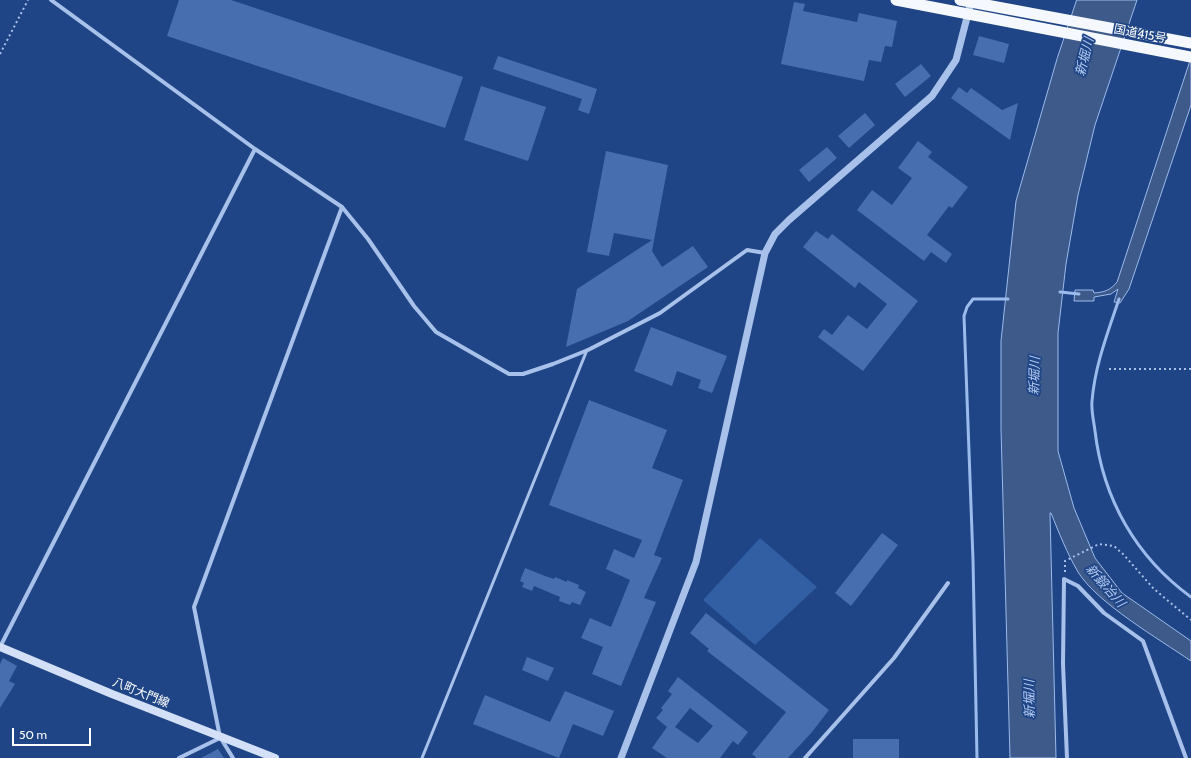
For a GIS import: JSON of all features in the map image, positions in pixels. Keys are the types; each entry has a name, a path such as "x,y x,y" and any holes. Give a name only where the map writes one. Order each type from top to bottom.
{"highway":[{"name":"国道415号","path":"896,0 1186,57"},
{"name":"国道415号","path":"966,1 1189,42"}],"main road":[{"name":"八町大門線","path":"0,647 275,758"}],"street":[{"path":"51,0 255,149 342,207 368,239 414,306 436,332 509,374 524,374 588,350 660,313 747,250 765,253"},
{"path":"621,758 696,562 765,253 775,234 789,220 932,96 956,60 968,14 966,1"},
{"path":"0,647 255,149"},
{"path":"233,758 220,737 194,607 342,207"},
{"path":"1067,758 1063,664 1064,579 1078,586 1104,613 1143,641 1186,758"},
{"path":"805,758 894,658 948,583"},
{"path":"179,758 220,737"}],"lane":[{"path":"422,758 588,350"}],"path":[{"path":"0,54 28,0"},
{"path":"1109,368 1191,369"},
{"path":"1064,579 1065,561 1099,544 1114,546 1154,589 1191,620"}],"shaded area":[{"path":"760,538 817,587 755,645 703,600"}],"water":[{"path":"1077,0 1137,0 1095,125 1078,195 1066,264 1058,333 1058,451 1074,508 1095,558 1122,593 1191,641 1191,661 1130,620 1099,596 1087,584 1074,565 1050,513 1056,758 1010,758 1001,429 1001,341 1016,201 1057,59"},
{"path":"1191,58 1191,105 1129,289 1120,303 1114,302 1118,289 1111,294 1094,297 1094,301 1074,301 1075,290 1093,290 1094,293 1101,292 1109,289 1117,282"}],"building":[{"path":"179,0 231,0 463,77 445,128 167,36"},
{"path":"794,2 805,4 803,11 857,22 859,13 897,21 892,47 885,46 881,62 869,60 864,81 781,64"},
{"path":"979,36 1009,44 1004,63 973,55"},
{"path":"498,56 597,89 589,114 578,110 582,99 493,69"},
{"path":"921,64 931,76 905,97 895,84"},
{"path":"481,86 546,107 528,161 464,140"},
{"path":"959,87 967,93 971,88 1002,110 1018,103 1010,140 951,98"},
{"path":"865,113 875,125 849,148 838,136"},
{"path":"918,141 932,152 928,157 968,187 952,208 949,206 927,235 952,254 946,263 931,252 924,261 857,210 872,190 892,205 912,178 898,168"},
{"path":"827,147 837,158 809,182 799,170"},
{"path":"606,151 668,165 652,251 662,267 693,246 708,267 628,321 566,347 577,289 652,240 614,233 609,256 587,252"},
{"path":"816,231 828,239 832,234 918,301 863,371 818,337 824,329 832,335 848,315 867,329 887,304 859,282 855,288 803,247"},
{"path":"651,327 727,356 712,393 698,388 701,380 677,371 672,386 634,371"},
{"path":"589,400 667,430 652,468 683,480 654,555 662,558 644,598 656,602 621,686 592,674 603,647 581,638 590,618 611,627 630,580 606,569 614,549 634,558 642,540 549,505"},
{"path":"882,533 898,545 851,606 835,593"},
{"path":"525,568 554,579 555,577 579,585 578,588 586,592 580,605 572,602 570,605 559,601 560,597 534,586 532,591 522,587 524,583 520,581"},
{"path":"706,613 829,710 812,732 788,758 757,758 752,754 786,712 707,651 709,649 690,633"},
{"path":"527,657 554,668 548,681 522,670"},
{"path":"3,658 17,666 9,681 15,684 0,708 0,664"},
{"path":"678,677 748,732 738,745 733,741 720,758 667,758 652,748 667,727 656,718 663,710 661,708 672,694 668,691","holes":["690,708 713,726 698,743 675,727"]},
{"path":"565,691 614,711 603,736 573,724 559,758 473,724 485,695 550,722"},
{"path":"853,739 899,739 899,758 853,758"},
{"path":"218,749 224,758 201,758"}],"waterway":[{"path":"1060,292 1079,294"},
{"path":"977,758 973,560 964,316 967,307 973,299 1008,299"},
{"path":"1119,299 1102,349 1092,401 1099,456 1114,503 1125,524 1154,564 1171,581 1191,597"}],"water label":[{"name":"新堀川","path":"1085,57"},
{"name":"新堀川","path":"1035,376"},
{"name":"新鍛冶川","path":"1105,586"},
{"name":"新堀川","path":"1030,699"}]}
